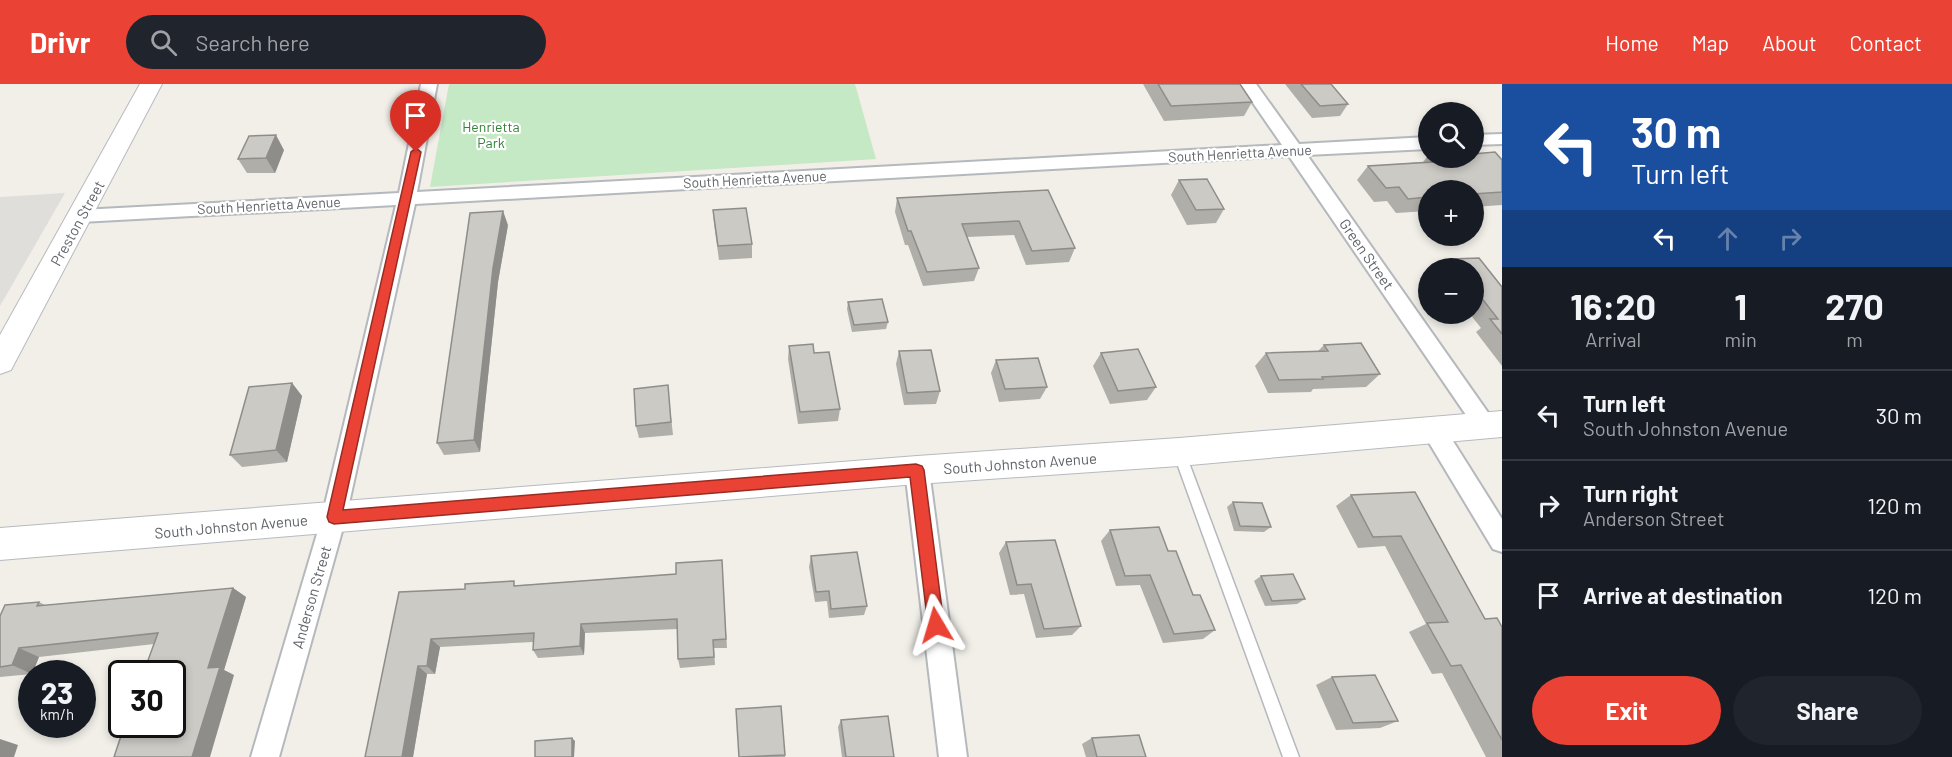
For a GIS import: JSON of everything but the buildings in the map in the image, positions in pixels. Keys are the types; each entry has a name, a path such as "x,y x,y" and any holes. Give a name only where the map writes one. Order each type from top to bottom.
{"street":[{"name":"Preston Street","path":"0,362 151,84"},
{"name":"Anderson Street","path":"265,757 334,517 407,197 429,84"},
{"name":"Green Street","path":"1248,84 1494,424"},
{"path":"1484,140 1502,139"},
{"name":"South Henrietta Avenue","path":"81,216 1418,144"},
{"name":"South Johnston Avenue","path":"0,544 916,470 1179,452 1494,424"},
{"path":"1433,429 1502,541"},
{"path":"916,470 953,757"}],"lane":[{"path":"1179,452 1292,757"}],"shaded area":[{"path":"65,193 0,306 0,197"}],"green space":[{"name":"Henrietta Park","path":"449,84 855,84 876,159 430,187"}],"route":[{"path":"416,152 334,517 916,470 936,625"}]}
